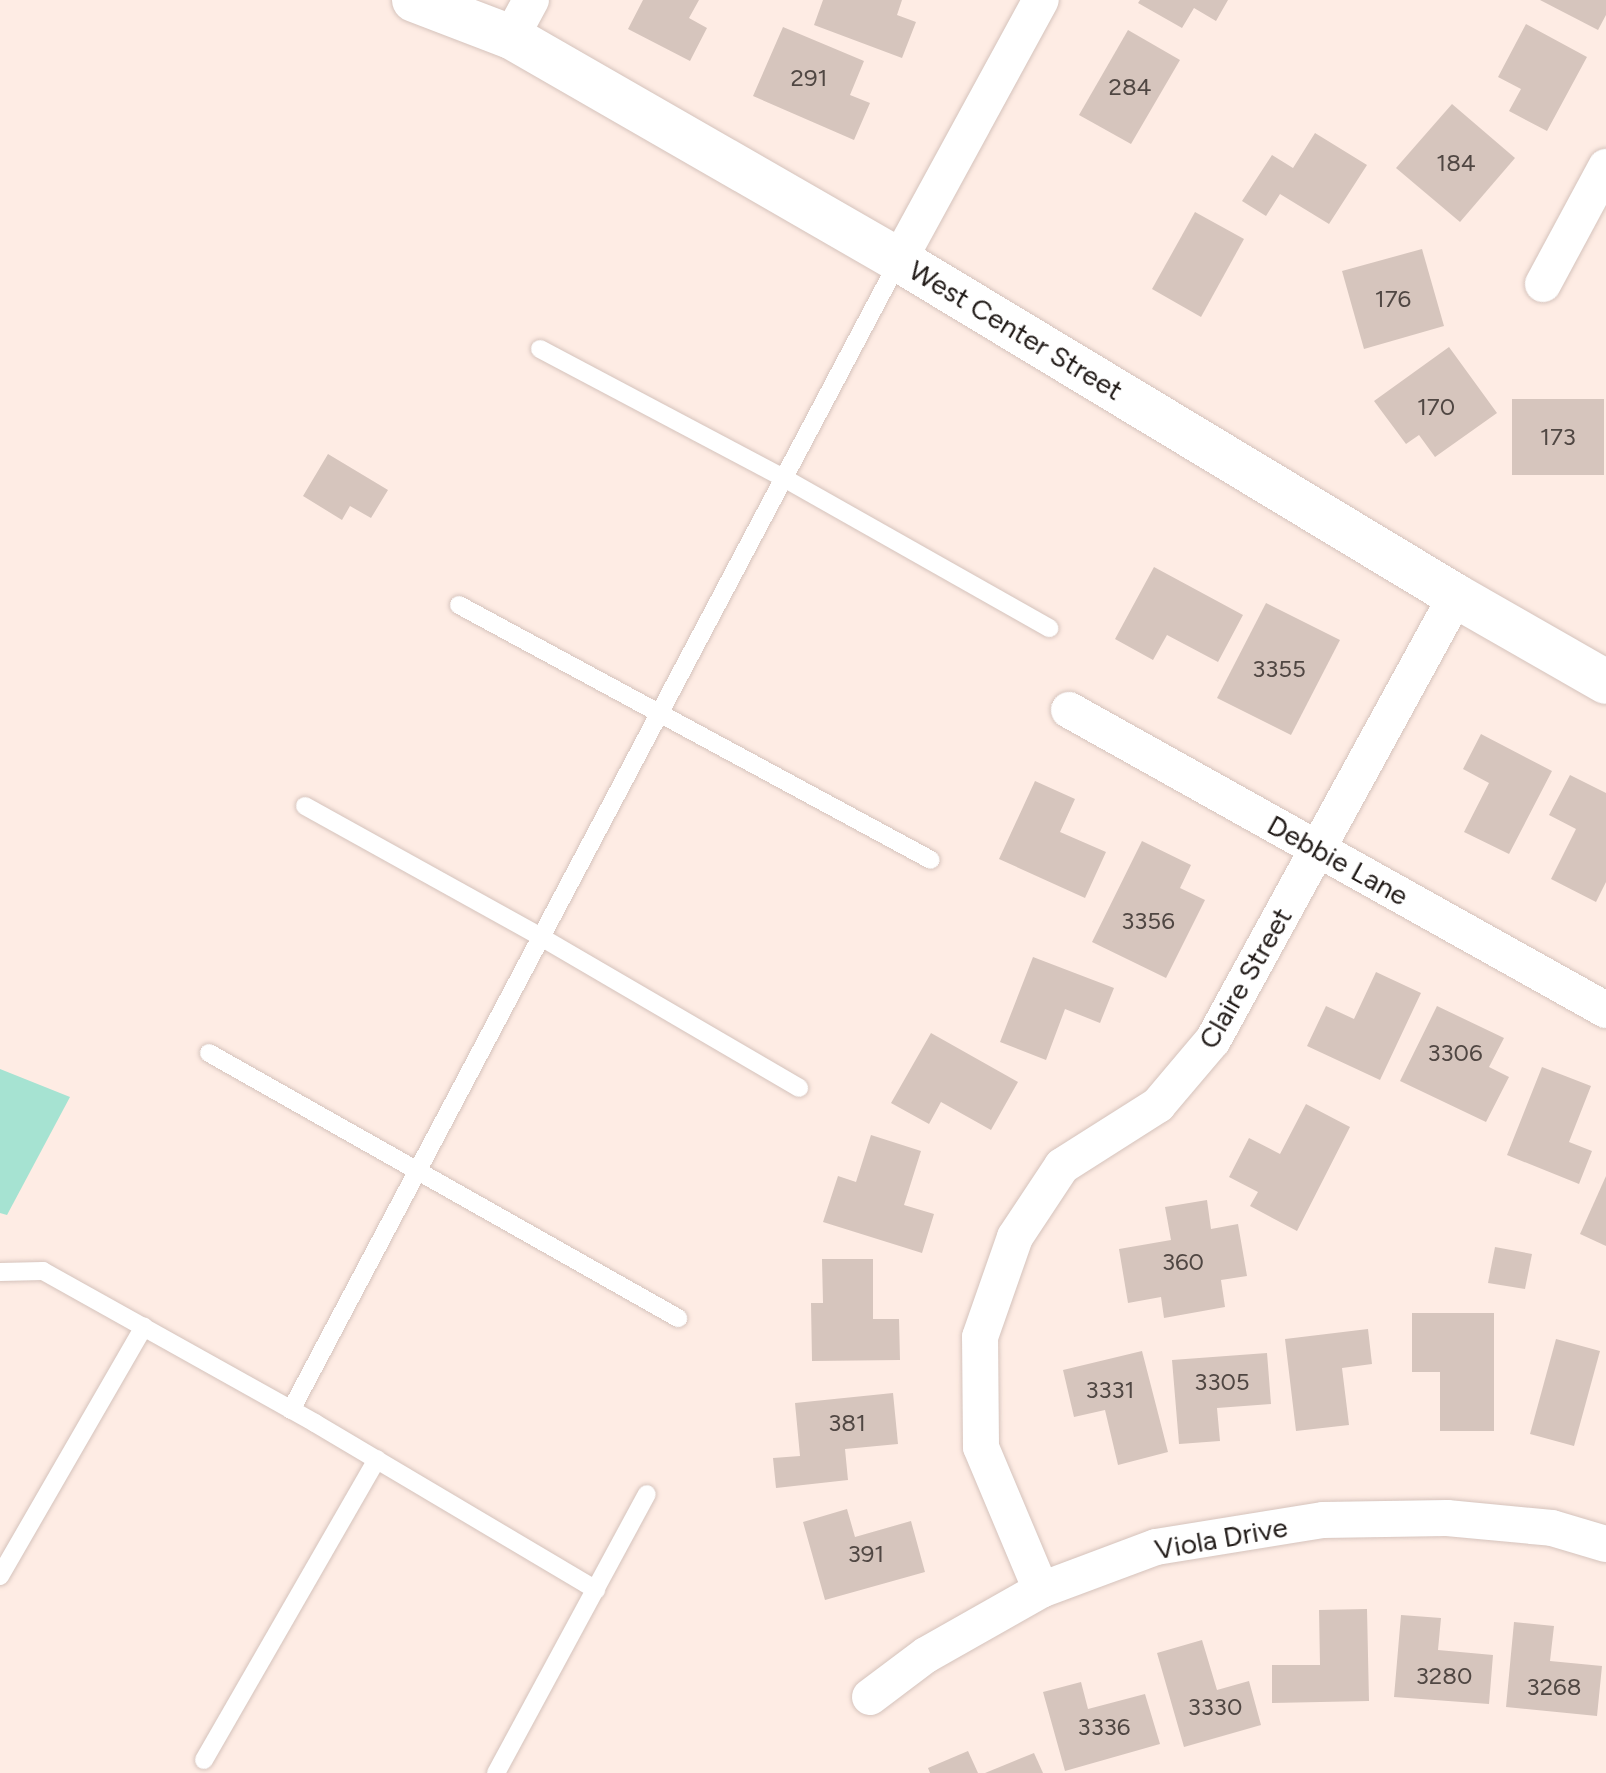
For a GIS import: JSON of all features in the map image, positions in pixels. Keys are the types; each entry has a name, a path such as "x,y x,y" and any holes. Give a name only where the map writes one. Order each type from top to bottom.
{"main road":[{"name":"West Center Street","path":"414,0 521,19 899,260 1456,596 1606,682"}],"street":[{"path":"899,260 1041,0"},
{"path":"1543,284 1606,167"},
{"name":"Claire Street","path":"1041,1590 981,1447 980,1337 1015,1237 1062,1166 1158,1105 1213,1040 1456,596"},
{"name":"Debbie Lane","path":"1069,710 1606,1010"},
{"name":"Viola Drive","path":"870,1697 926,1655 1041,1590 1156,1547 1323,1520 1447,1518 1552,1528 1606,1544"}],"lane":[{"path":"291,1410 899,260"},
{"path":"540,349 784,478 1049,628"},
{"path":"459,605 931,860"},
{"path":"305,806 541,937 799,1088"},
{"path":"209,1053 678,1318"},
{"path":"0,1272 43,1271 377,1459 596,1590"},
{"path":"0,1576 144,1327"},
{"path":"204,1760 377,1459"},
{"path":"496,1773 647,1494"}],"water":[{"path":"0,1069 70,1097 7,1215 0,1213"}],"building":[{"path":"643,0 699,0 689,18 707,28 690,61 628,29"},
{"path":"823,0 902,0 897,15 916,22 902,58 814,25"},
{"path":"1140,0 1228,0 1216,21 1194,8 1182,28 1138,3"},
{"path":"1540,0 1606,0 1606,15 1598,30"},
{"path":"1526,24 1587,57 1547,131 1509,111 1521,89 1498,77"},
{"path":"783,27 864,61 850,95 870,103 854,140 753,96"},
{"path":"1128,30 1180,60 1131,144 1079,115"},
{"path":"1452,104 1515,158 1460,222 1396,168"},
{"path":"1315,133 1367,165 1329,224 1280,194 1266,216 1242,201 1272,155 1293,168"},
{"path":"1195,212 1244,239 1201,317 1152,289"},
{"path":"1422,249 1444,326 1364,349 1342,271"},
{"path":"1449,347 1497,413 1435,457 1419,435 1406,444 1374,401"},
{"path":"1512,399 1604,399 1604,475 1512,475"},
{"path":"328,454 388,490 371,518 350,506 342,520 303,496"},
{"path":"1154,567 1243,615 1218,662 1167,635 1153,660 1115,639"},
{"path":"1266,603 1340,640 1291,735 1217,698"},
{"path":"1481,734 1552,771 1509,854 1464,832 1489,783 1463,769"},
{"path":"1570,775 1606,793 1606,882 1596,902 1551,879 1576,829 1549,815"},
{"path":"1035,781 1075,799 1060,832 1106,852 1085,898 999,859"},
{"path":"1142,841 1191,865 1180,888 1205,900 1166,978 1092,942"},
{"path":"1033,957 1114,988 1100,1023 1065,1009 1046,1060 1000,1042"},
{"path":"1376,972 1421,993 1380,1080 1307,1046 1326,1006 1354,1019"},
{"path":"1437,1006 1504,1038 1489,1067 1509,1077 1486,1122 1400,1081"},
{"path":"931,1033 1018,1082 991,1130 941,1102 929,1124 891,1103"},
{"path":"1542,1067 1591,1086 1569,1142 1592,1151 1579,1184 1507,1155"},
{"path":"1306,1104 1350,1127 1297,1231 1250,1206 1258,1192 1229,1177 1249,1138 1280,1154"},
{"path":"871,1135 921,1151 904,1205 934,1214 922,1253 823,1222 838,1176 856,1182"},
{"path":"1606,1176 1606,1246 1580,1234"},
{"path":"1207,1200 1211,1229 1238,1224 1247,1276 1221,1280 1225,1307 1164,1318 1161,1297 1128,1303 1119,1249 1171,1240 1165,1207"},
{"path":"1495,1247 1532,1254 1525,1289 1488,1283"},
{"path":"822,1259 873,1259 873,1319 899,1319 900,1360 812,1361 811,1303 823,1303"},
{"path":"1412,1313 1494,1313 1494,1431 1440,1431 1440,1372 1412,1372"},
{"path":"1368,1329 1372,1364 1342,1368 1349,1425 1296,1431 1285,1339"},
{"path":"1556,1339 1600,1351 1574,1446 1530,1434"},
{"path":"1142,1351 1168,1452 1118,1465 1105,1410 1074,1417 1063,1370"},
{"path":"1267,1353 1271,1404 1217,1408 1220,1441 1179,1444 1172,1360"},
{"path":"893,1393 898,1444 845,1449 848,1480 776,1488 773,1458 800,1456 795,1403"},
{"path":"847,1509 855,1537 911,1521 925,1572 825,1600 803,1522"},
{"path":"1367,1609 1369,1701 1272,1703 1272,1665 1320,1665 1319,1610"},
{"path":"1401,1615 1441,1618 1438,1650 1493,1655 1489,1704 1394,1697"},
{"path":"1514,1622 1554,1626 1550,1661 1602,1666 1597,1716 1506,1707"},
{"path":"1202,1640 1217,1690 1249,1681 1261,1725 1184,1747 1157,1653"},
{"path":"1081,1682 1088,1709 1145,1694 1160,1744 1065,1771 1043,1692"},
{"path":"968,1751 978,1773 930,1773 928,1768"},
{"path":"1034,1753 1043,1773 985,1773"}]}
